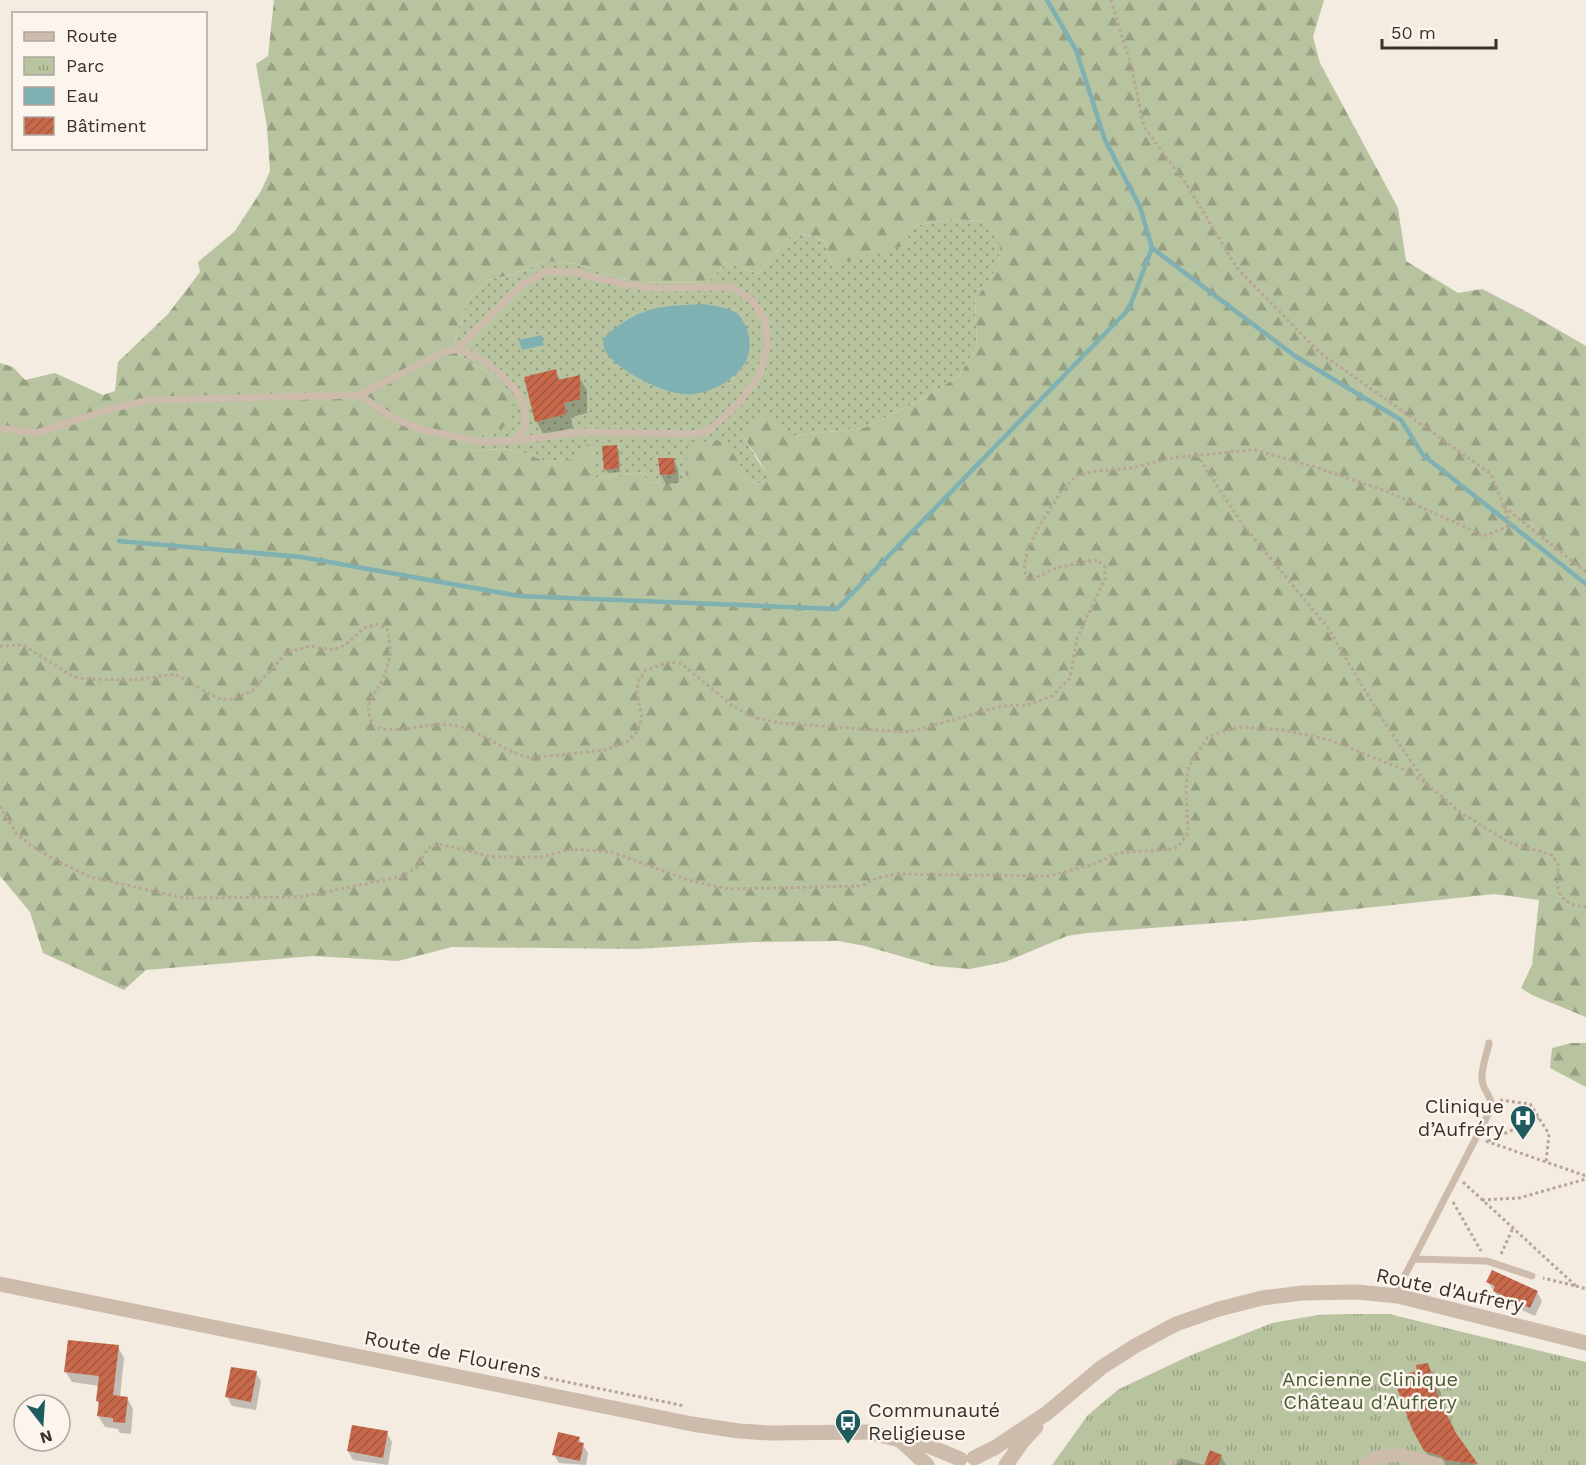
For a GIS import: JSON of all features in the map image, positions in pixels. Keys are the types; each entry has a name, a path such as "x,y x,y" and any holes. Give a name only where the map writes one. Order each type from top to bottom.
{"street":[{"name":"Route de Flourens","path":"0,1284 700,1425 770,1433 868,1432 919,1442 968,1462"},
{"name":"Route d'Aufrery","path":"968,1462 996,1447 1047,1413 1102,1367 1135,1346 1176,1324 1219,1309 1262,1298 1302,1293 1357,1292 1398,1296 1586,1343"},
{"name":"Route d'Aufrery","path":"1006,1465 1047,1413"},
{"path":"900,1440 927,1465"},
{"path":"1365,1465 1371,1460 1385,1456 1404,1455 1438,1465"}],"lane":[{"path":"0,428 36,433 114,408 151,400 360,395 444,352 458,349 523,284 547,271 573,272 651,288 731,287 752,300 765,320 768,345 759,374 737,405 709,430 694,434 578,432 514,441 480,442 419,429 390,416 360,395"},
{"path":"458,349 490,366 511,386 524,405 525,427 514,441"},
{"path":"1398,1296 1401,1285 1492,1107 1492,1099 1485,1091 1482,1078 1489,1043"},
{"path":"1414,1259 1487,1261 1532,1276"}],"path":[{"path":"0,646 24,645 74,676 86,679 135,680 175,674 217,698 229,700 252,691 286,653 310,646 333,650 345,645 364,627 377,624 387,629 390,648 383,680 369,704 369,716 374,727 385,730 445,724 460,727 494,741 519,756 531,758 605,750 628,741 637,730 642,718 637,692 639,680 646,670 670,662 682,664 733,706 756,718 780,723 904,732 1002,706 1028,705 1052,696 1070,678 1077,638 1105,579 1105,567 1098,560 1092,560 1082,564 1059,567 1035,579 1027,579 1024,569 1027,552 1038,528 1061,492 1077,475 1130,468 1172,458 1256,450 1391,493 1484,536 1511,525 1491,474 1318,352 1237,268 1186,185 1144,127 1131,65 1111,0"},
{"path":"1197,455 1244,525 1328,628 1382,719 1426,783"},
{"path":"1504,507 1586,572"},
{"path":"0,806 17,834 30,845 59,862 91,877 184,898 299,897 400,877 417,867 428,848 439,844 494,857 542,857 571,849 612,852 688,880 729,889 861,886 877,878 895,874 1049,876 1091,865 1119,853 1178,847 1188,833 1186,787 1189,766 1207,738 1240,727 1283,729 1330,740 1405,770 1426,783 1460,812 1508,842 1552,855 1559,866 1556,883 1561,897 1576,907 1586,908"},
{"path":"1492,1099 1530,1104 1550,1134 1546,1162"},
{"path":"1487,1141 1539,1118"},
{"path":"1476,1137 1586,1178"},
{"path":"1456,1176 1576,1286"},
{"path":"1482,1200 1519,1198 1586,1178"},
{"path":"1448,1193 1487,1261"},
{"path":"1496,1263 1513,1228"},
{"path":"1532,1276 1586,1289"},
{"path":"498,1368 691,1407"}],"green space":[{"path":"274,0 1324,0 1313,37 1320,63 1398,208 1406,261 1458,293 1482,289 1586,346 1586,1017 1532,995 1521,988 1532,965 1539,900 1494,894 1254,920 1087,933 1067,936 1005,962 970,969 935,966 865,946 838,941 754,942 636,949 452,947 398,961 313,956 146,970 124,990 43,953 30,912 0,876 0,363 13,367 25,380 55,373 103,395 115,391 118,362 168,314 200,272 198,262 235,231 261,191 270,171 267,127 256,64 268,56","holes":["950,219 986,221 999,239 1000,264 975,300 977,347 959,376 922,399 864,428 792,436 761,413 743,436 771,479 757,484 745,478 739,462 725,441 688,442 685,484 646,482 644,472 596,478 593,447 587,444 576,459 547,462 528,454 503,449 472,451 471,437 488,434 512,423 513,398 499,377 472,364 454,351 457,333 469,299 487,280 514,274 545,261 577,264 637,283 708,282 727,262 758,274 794,231 825,241 832,265 907,245 910,227"]},
{"path":"950,219 986,221 999,239 1000,264 975,300 977,347 959,376 922,399 864,428 792,436 743,436 772,479 757,484 745,478 739,462 685,484 646,482 644,472 595,478 593,447 576,459 547,462 528,454 503,449 472,451 470,437 488,434 499,377 472,364 454,351 457,333 469,299 487,280 514,274 545,261 577,264 637,283 708,282 727,262 758,274 794,231 825,241 832,265 910,227","holes":["611,359 734,377 719,386 693,394 641,379"]},
{"path":"1571,1043 1586,1043 1586,1087 1550,1068 1552,1048"},
{"name":"Ancienne Clinique Château d'Aufrery","path":"1389,1314 1586,1362 1586,1465 1052,1465 1088,1415 1119,1389 1189,1356 1272,1323 1318,1315"}],"water":[{"path":"703,304 725,308 738,314 746,328 750,342 749,354 744,364 728,381 717,387 694,394 667,391 631,373 617,364 606,352 603,345 607,335 636,315 659,308"},
{"path":"542,335 544,345 522,350 519,340"}],"building":[{"path":"556,369 558,380 580,375 580,399 564,403 566,414 535,422 524,377"},
{"path":"617,445 619,468 604,470 602,446"},
{"path":"658,458 674,458 675,474 660,475"},
{"path":"1492,1270 1538,1291 1530,1308 1493,1291 1495,1286 1486,1282"},
{"path":"68,1340 119,1345 113,1395 128,1397 125,1423 113,1422 113,1418 97,1416 99,1376 64,1372"},
{"path":"1428,1363 1438,1397 1456,1433 1478,1464 1445,1460 1441,1456 1424,1451 1412,1429 1396,1385 1407,1383 1405,1374 1417,1371 1416,1365"},
{"path":"231,1367 257,1371 251,1402 225,1397"},
{"path":"352,1425 388,1431 383,1458 347,1451"},
{"path":"558,1432 580,1437 578,1442 584,1443 580,1461 552,1455"},
{"path":"1210,1450 1222,1455 1218,1465 1204,1465"}],"waterway":[{"path":"1047,0 1076,50 1105,140 1140,207 1152,248 1295,356 1401,420 1423,455 1586,584"},
{"path":"119,541 301,557 519,596 837,609 1129,309 1152,248"}],"place":[{"name":"Clinique d’Aufréry","path":"1523,1141"},
{"name":"Communauté Religieuse","path":"848,1445"}]}
